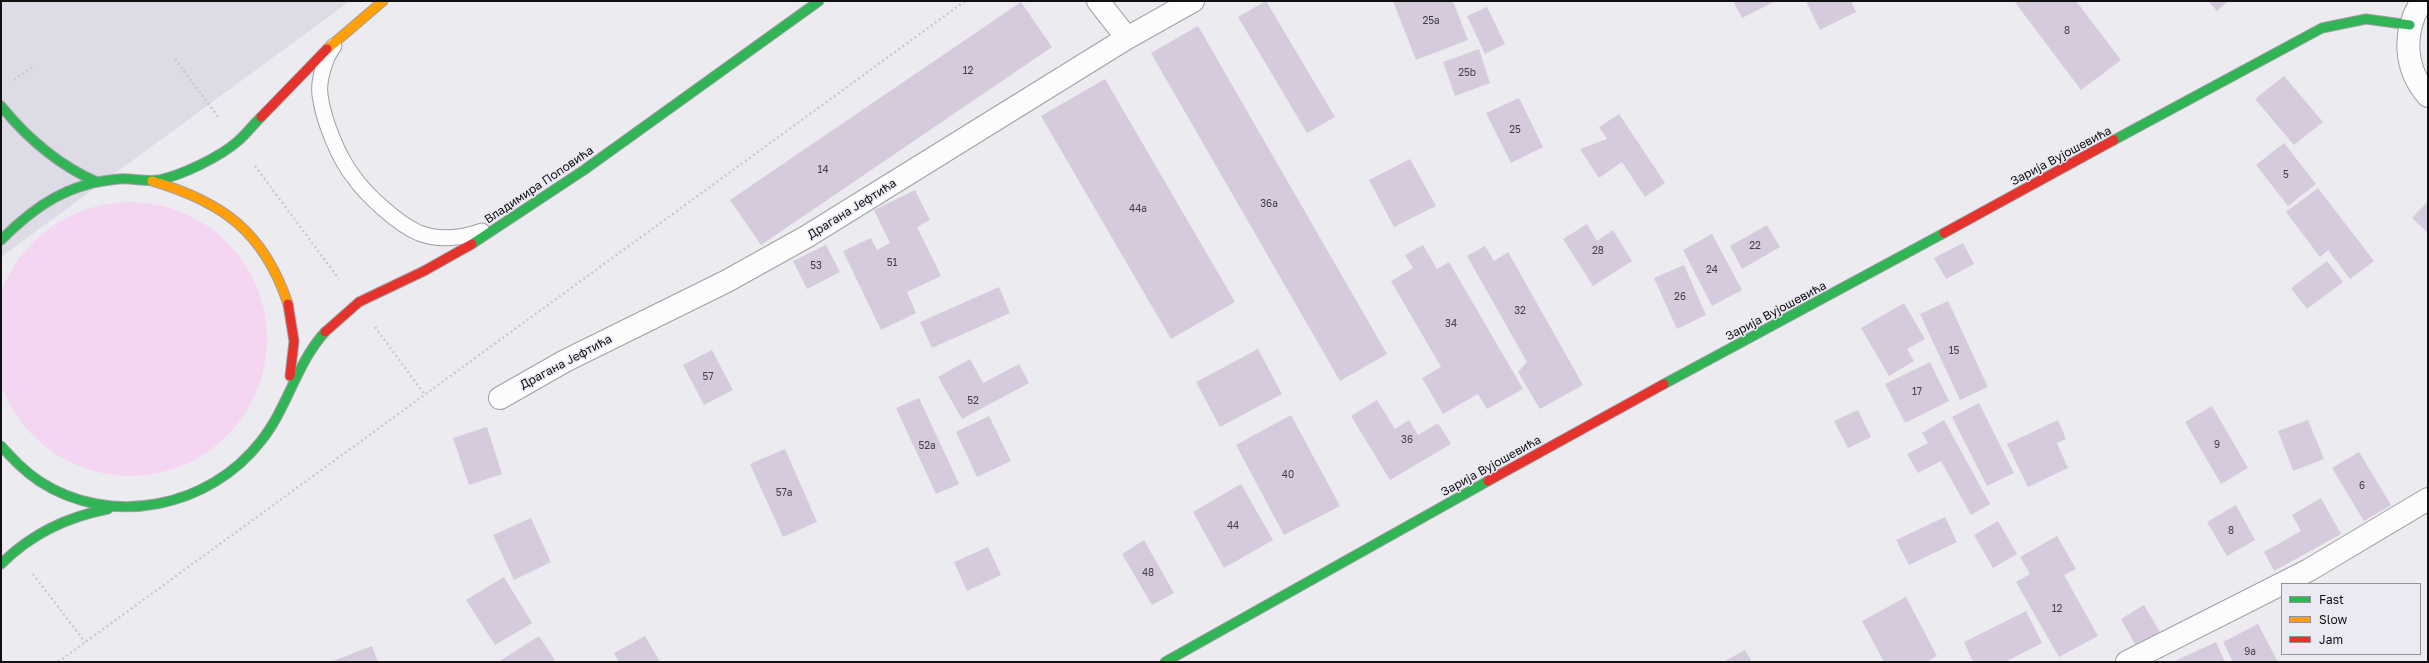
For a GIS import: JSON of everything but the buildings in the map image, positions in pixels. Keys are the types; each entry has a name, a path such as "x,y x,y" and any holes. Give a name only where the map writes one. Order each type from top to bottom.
{"main road":[{"name":"Владимира Поповића","path":"1,240 26,215 48,200 72,189 97,182 158,180 190,168 237,142 288,86 342,36 383,1"},
{"name":"Владимира Поповића","path":"1,446 30,475 57,491 87,503 142,508 166,504 188,497 213,485 236,469 255,450 271,426 298,366 318,340 357,303 431,267 507,222 584,170 819,1"},
{"name":"Зарија Вујошевића","path":"1164,662 1576,432 2322,28 2346,20 2377,18 2410,25"},
{"path":"1,106 14,123 42,151 75,173 97,182"},
{"name":"Владимира Поповића","path":"144,180 176,186 206,198 233,216 260,245 274,267 287,296 293,329 293,361 286,393"},
{"name":"Владимира Поповића","path":"1,564 15,549 62,522 93,511 119,507"}],"street":[{"path":"1098,1 1127,38"},
{"name":"Драгана Јефтића","path":"500,398 565,361 727,281 806,237 1127,38 1193,1"},
{"path":"2422,1 2410,25 2408,56 2417,83 2428,96"},
{"path":"2283,583 2309,570 2428,499"},
{"path":"2126,662 2281,584"}],"lane":[{"path":"342,36 332,48 323,69 320,94 329,131 352,176 388,212 420,233 444,238 467,236 507,222"}],"path":[{"path":"58,662 965,1"},
{"path":"175,59 221,120"},
{"path":"252,163 341,282"},
{"path":"372,324 425,394"},
{"path":"31,570 85,642"}],"shaded area":[{"path":"1,1 350,1 1,257"},
{"path":"130,202 170,208 206,225 217,233 236,252 244,263 261,299 266,326 266,352 261,379 244,415 236,426 217,445 206,453 170,470 157,473 130,476 103,473 90,470 54,453 33,436 24,426 16,415 -1,379 -1,299 16,263 33,242 54,225 90,208 103,205"}],"traffic: fast":[{"path":"472,244 584,170 819,1"},
{"path":"2114,140 2322,28 2366,19 2410,25"},
{"path":"1,106 11,118 44,150 69,168 97,182"},
{"path":"1,240 14,227 41,206 54,198 84,185 119,179 149,181 159,180 179,174 200,165 230,147 261,117"},
{"path":"1664,384 1944,233"},
{"path":"1,446 14,460 39,481 67,496 97,504 127,507 158,504 187,495 214,482 239,464 261,441 278,414 315,344 325,332"},
{"path":"1165,662 1488,481"},
{"path":"1,564 24,544 50,528 93,512 108,509"}],"traffic: slow":[{"path":"327,49 383,1"},
{"path":"152,181 177,189 200,199 220,210 238,223 267,257 288,304"}],"traffic: jam":[{"path":"261,117 327,49"},
{"path":"1944,233 2114,140"},
{"path":"325,332 359,302 424,271 472,244"},
{"path":"288,304 294,341 290,376"},
{"path":"1488,481 1664,384"}]}
